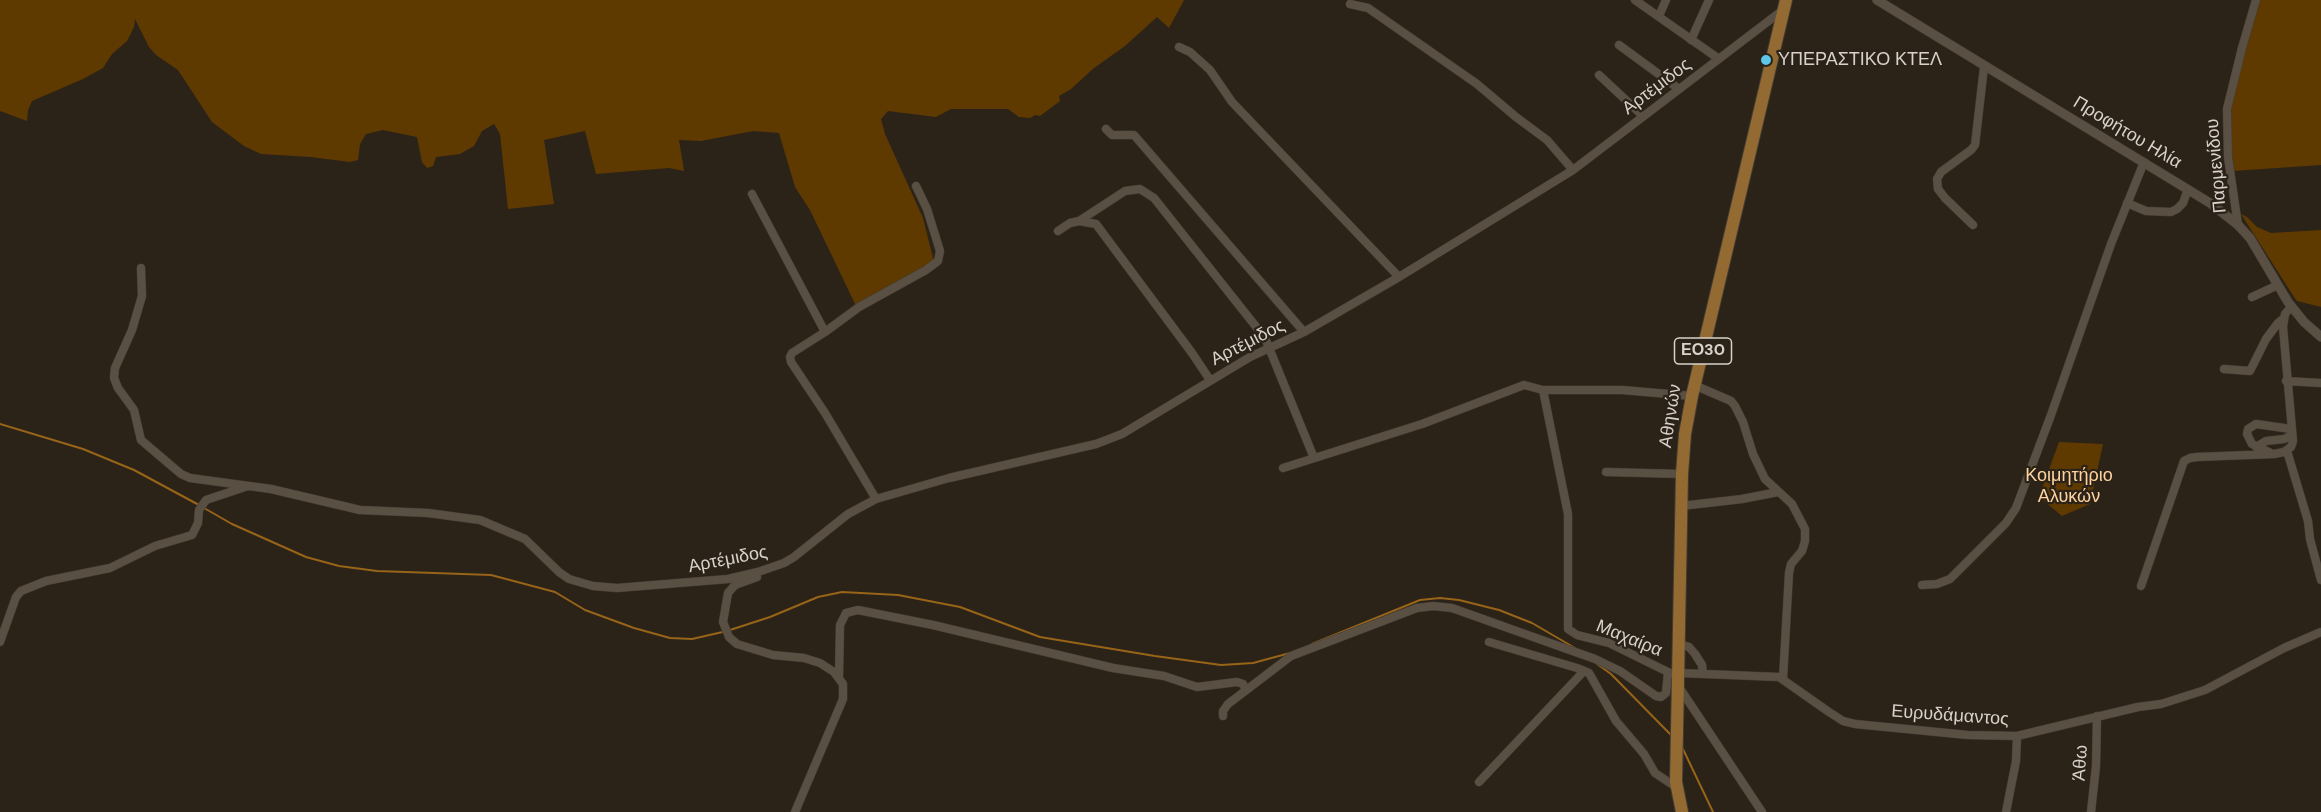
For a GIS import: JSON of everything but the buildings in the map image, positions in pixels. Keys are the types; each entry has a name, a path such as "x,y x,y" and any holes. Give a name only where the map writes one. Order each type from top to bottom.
{"main road":[{"name":"Αθηνών","path":"1682,812 1676,785 1676,676 1680,644 1681,506 1685,434 1693,390 1784,5"}],"street":[{"path":"1635,0 1719,59"},
{"path":"1659,16 1666,0"},
{"path":"1691,40 1709,0"},
{"name":"Προφήτου Ηλία","path":"1877,0 2188,189 2238,225 2252,241 2291,307 2321,337"},
{"name":"Παρμενίδου","path":"2238,225 2228,149 2227,109 2256,0"},
{"path":"1350,4 1368,8 1477,84 1547,140 1573,170"},
{"name":"Αρτέμιδος","path":"141,267 141,296 132,330 115,368 114,378 118,388 134,410 141,440 170,467 190,478 253,485 360,510 428,513 480,520 525,539 569,579 593,586 617,588 675,585 728,579 784,563 795,557 848,514 876,499 949,478 1069,452 1111,439 1129,430 1210,380 1270,347 1304,332 1399,278 1573,170 1719,59 1784,5"},
{"path":"1619,45 1679,89"},
{"path":"1179,47 1190,52 1210,70 1232,102 1399,278"},
{"path":"1973,225 1950,203 1938,189 1936,182 1941,172 1975,145 1984,67"},
{"path":"1599,75 1643,116"},
{"path":"1106,129 1115,136 1134,135 1304,332"},
{"path":"1922,585 1936,584 1950,579 2006,523 2016,508 2144,162"},
{"path":"876,499 790,358 792,353 859,307 935,265 938,261 940,251 927,209 916,186"},
{"path":"1058,231 1070,223 1079,221 1125,191 1132,189 1146,191 1154,198 1249,317 1270,347 1314,458"},
{"path":"2127,203 2146,211 2171,213 2183,203 2188,189"},
{"path":"752,194 825,332"},
{"path":"1079,221 1096,224 1210,380"},
{"path":"2252,297 2278,285"},
{"path":"2224,369 2250,371 2266,339 2291,307"},
{"path":"2284,318 2286,381 2293,441 2288,451 2308,521 2310,539 2321,580"},
{"path":"2286,381 2321,383"},
{"path":"1283,468 1422,424 1524,385 1543,390 1693,390 1731,401 1736,406 1753,454 1766,479 1792,504 1805,529 1802,551 1791,564 1789,573 1783,679"},
{"name":"Μαχαίρα","path":"1543,390 1568,514 1568,628 1577,635 1609,643 1676,676"},
{"path":"2274,454 2256,447 2247,434 2248,429 2252,425 2292,432"},
{"path":"2256,447 2266,441 2284,439 2292,432"},
{"path":"2141,586 2184,461 2197,457 2274,454 2288,451"},
{"path":"1606,472 1682,474"},
{"path":"0,642 16,597 21,591 46,581 110,568 155,546 192,535 198,523 199,510 206,500 253,485"},
{"path":"1681,506 1742,500 1778,492"},
{"path":"784,563 774,571 732,588 723,612 727,634 737,644 773,655 804,658 820,663 839,677 843,684 843,699 795,812"},
{"path":"1222,717 1228,704 1291,656 1350,635 1403,612 1433,606 1452,608 1594,659 1620,672 1656,696 1661,697 1666,693 1676,676 1762,812"},
{"path":"839,677 838,646 842,617 851,611 858,610 945,627 1113,669 1164,676 1197,687 1237,682 1243,684 1246,690"},
{"name":"Ευρυδάμαντος","path":"1676,676 1769,675 1783,679 1829,712 1848,722 1968,735 2017,736 2097,716 2162,704 2205,690 2284,648 2321,632"},
{"path":"1489,642 1584,670 1592,677 1616,721 1644,754 1655,773 1676,785"},
{"path":"1680,644 1689,647 1695,654 1702,665 1703,674"},
{"path":"1479,782 1584,670"},
{"name":"Άθω","path":"2091,812 2097,755 2097,716"},
{"path":"2006,812 2016,761 2017,736"}],"green space":[{"path":"0,0 1184,0 1169,28 1157,17 1125,46 1059,96 1060,101 1040,116 1019,117 1008,109 951,109 936,117 888,111 881,119 885,134 923,218 934,262 856,306 810,210 795,187 779,133 753,131 701,141 679,140 684,171 669,168 596,174 585,131 544,140 554,204 508,209 500,134 494,124 482,131 474,146 460,154 436,157 433,166 427,168 422,162 417,137 383,130 366,134 360,144 358,160 350,162 261,154 244,146 212,122 178,70 156,55 149,47 135,19 127,41 112,54 103,68 32,101 27,121 0,111"},
{"path":"2260,0 2321,0 2321,165 2233,171 2230,122 2233,92"},
{"path":"2241,214 2257,227 2271,233 2321,230 2321,307 2297,301"},
{"name":"Κοιμητήριο Αλυκών","path":"2059,442 2103,444 2090,504 2062,516 2039,497"}],"waterway":[{"path":"0,424 83,449 134,470 199,505"},
{"path":"204,508 232,524 306,557 339,566 377,571 491,575 555,592 585,610 670,638 692,639 727,631 770,617 818,597 842,592 898,595 960,607 1040,637 1221,665 1253,663 1290,653"},
{"path":"1312,644 1420,600 1440,598 1459,600 1499,610 1532,623 1575,648"},
{"path":"1597,664 1611,674 1672,736"},
{"path":"1682,747 1713,812"}],"place":[{"name":"ΥΠΕΡΑΣΤΙΚΟ ΚΤΕΛ","path":"1766,60"}]}
